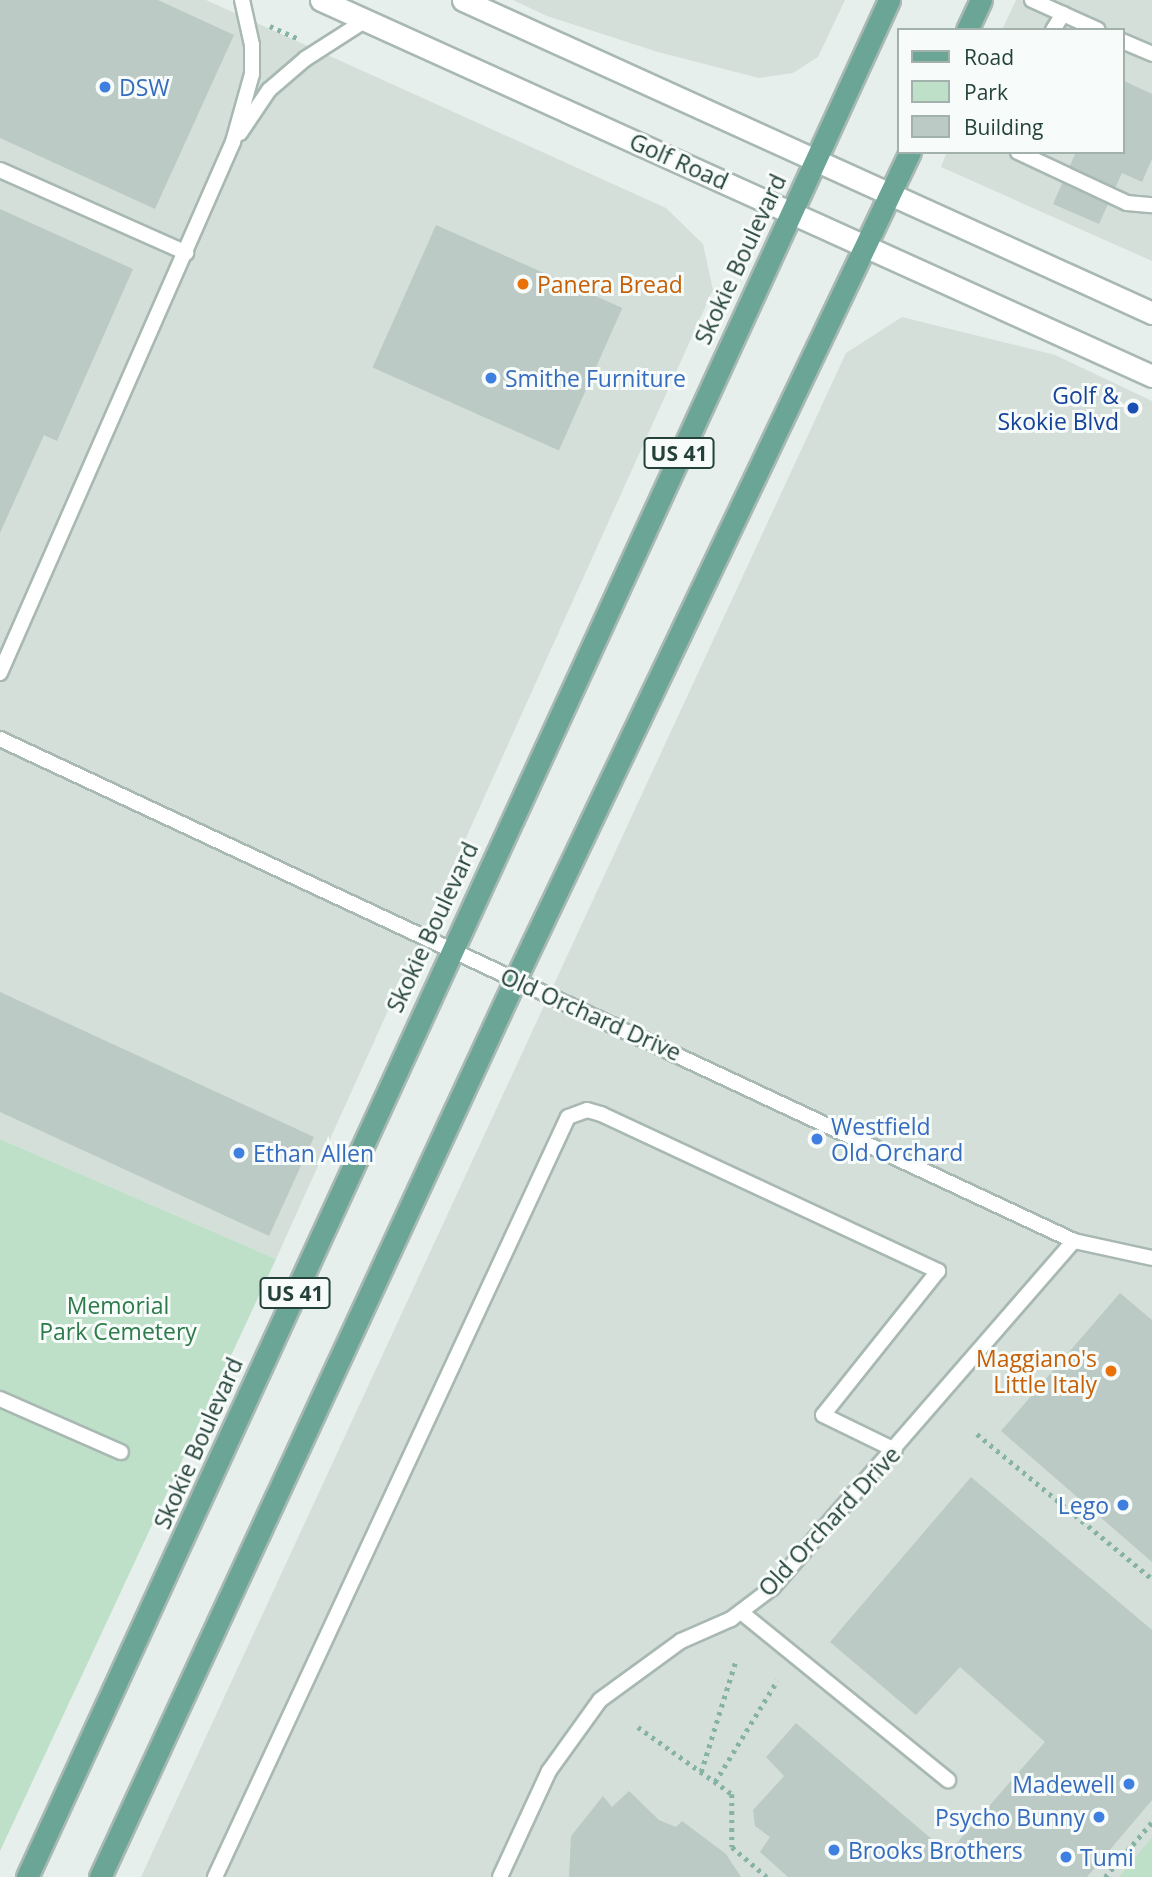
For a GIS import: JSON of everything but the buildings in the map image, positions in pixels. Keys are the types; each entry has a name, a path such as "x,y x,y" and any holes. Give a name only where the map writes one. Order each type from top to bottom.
{"main road":[{"name":"Golf Road","path":"321,0 1152,376"},
{"path":"463,0 816,157 1152,313"},
{"name":"Skokie Boulevard","path":"27,1877 450,950 889,0"},
{"path":"968,28 981,0"},
{"name":"US 41","path":"100,1877 515,980 909,154"}],"lane":[{"path":"0,673 233,142 252,74 252,45 242,0"},
{"path":"1032,0 1094,28"},
{"path":"1054,28 1063,14"},
{"path":"233,142 269,90 305,59 366,20"},
{"path":"1124,42 1152,54"},
{"path":"1022,154 1127,203 1152,205"},
{"path":"0,170 186,253"},
{"name":"Old Orchard Drive","path":"0,739 450,950 852,1133 1074,1241 1152,1258"},
{"path":"215,1877 568,1118 587,1110 601,1114 938,1271 823,1415 895,1450"},
{"name":"Old Orchard Drive","path":"500,1877 549,1771 600,1700 681,1641 741,1612 772,1588 895,1450 1074,1241"},
{"path":"0,1399 121,1452"},
{"path":"741,1612 948,1780"}],"path":[{"path":"260,21 306,43"},
{"path":"977,1434 1152,1578"},
{"path":"701,1772 735,1663"},
{"path":"715,1782 777,1681"},
{"path":"638,1727 732,1794 732,1847 767,1877"},
{"path":"1105,1877 1152,1822"}],"shaded area":[{"path":"0,0 206,0 666,208 703,244 713,290 276,1259 0,1139"},
{"path":"513,0 845,0 818,57 793,73 759,78 658,52 547,16"},
{"path":"1016,0 1152,0 1152,261 941,167 946,154 1124,154 1124,28 1003,28"},
{"name":"Westfield Old Orchard","path":"902,317 1055,355 1152,401 1152,1877 141,1877 846,353"}],"green space":[{"name":"Memorial Park Cemetery","path":"0,1139 276,1259 0,1851"},
{"path":"1152,1837 1152,1877 1119,1877"}],"place":[{"name":"DSW","path":"105,87"},
{"name":"Panera Bread","path":"523,284"},
{"name":"Smithe Furniture","path":"491,378"},
{"name":"Golf & Skokie Blvd","path":"1133,408"},
{"name":"Westfield Old Orchard","path":"817,1139"},
{"name":"Ethan Allen","path":"239,1153"},
{"name":"Maggiano's Little Italy","path":"1111,1371"},
{"name":"Lego","path":"1123,1505"},
{"name":"Madewell","path":"1129,1784"},
{"name":"Psycho Bunny","path":"1099,1817"},
{"name":"Brooks Brothers","path":"834,1850"},
{"name":"Tumi","path":"1066,1857"}]}
